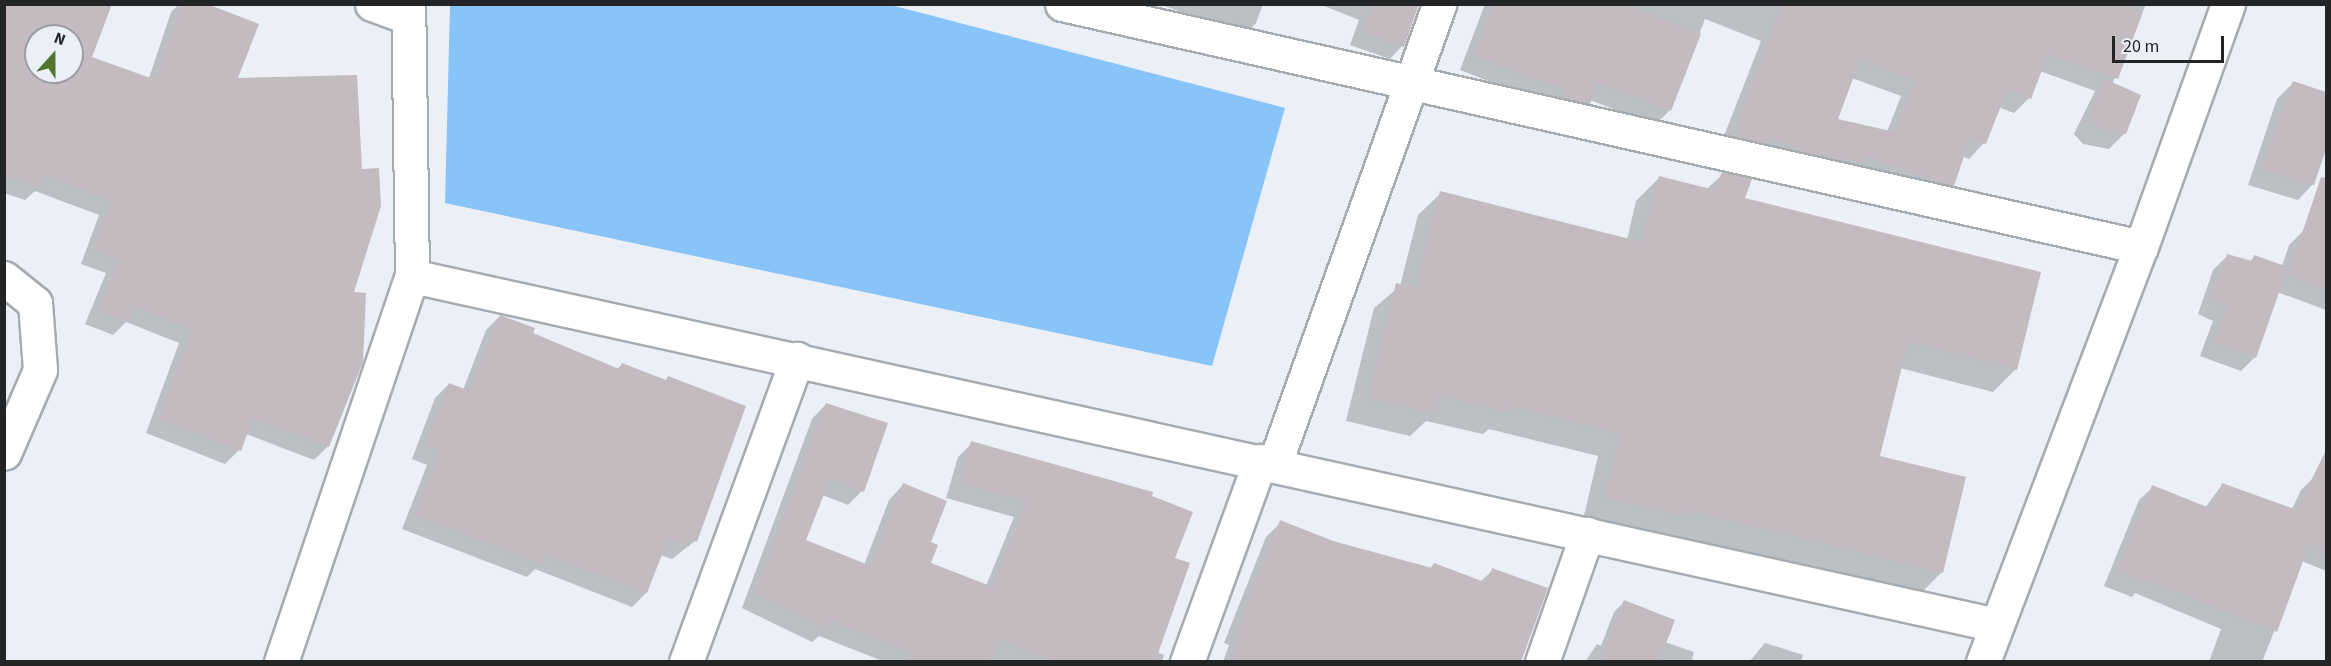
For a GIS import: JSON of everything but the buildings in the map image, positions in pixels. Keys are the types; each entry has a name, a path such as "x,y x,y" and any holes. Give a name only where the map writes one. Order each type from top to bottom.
{"street":[{"path":"281,662 412,276 408,11 372,4"},
{"path":"1062,4 1097,8 2141,247"},
{"path":"1187,662 1267,462 1409,80 1440,4"},
{"path":"1983,662 2141,247 2228,4"},
{"path":"412,276 1267,462 1997,625"},
{"path":"4,278 35,303 40,370 4,453"},
{"path":"686,662 797,359"},
{"path":"1542,662 1587,534"}],"shaded area":[{"path":"450,5 891,5 1285,108 1212,366 445,203"}]}
